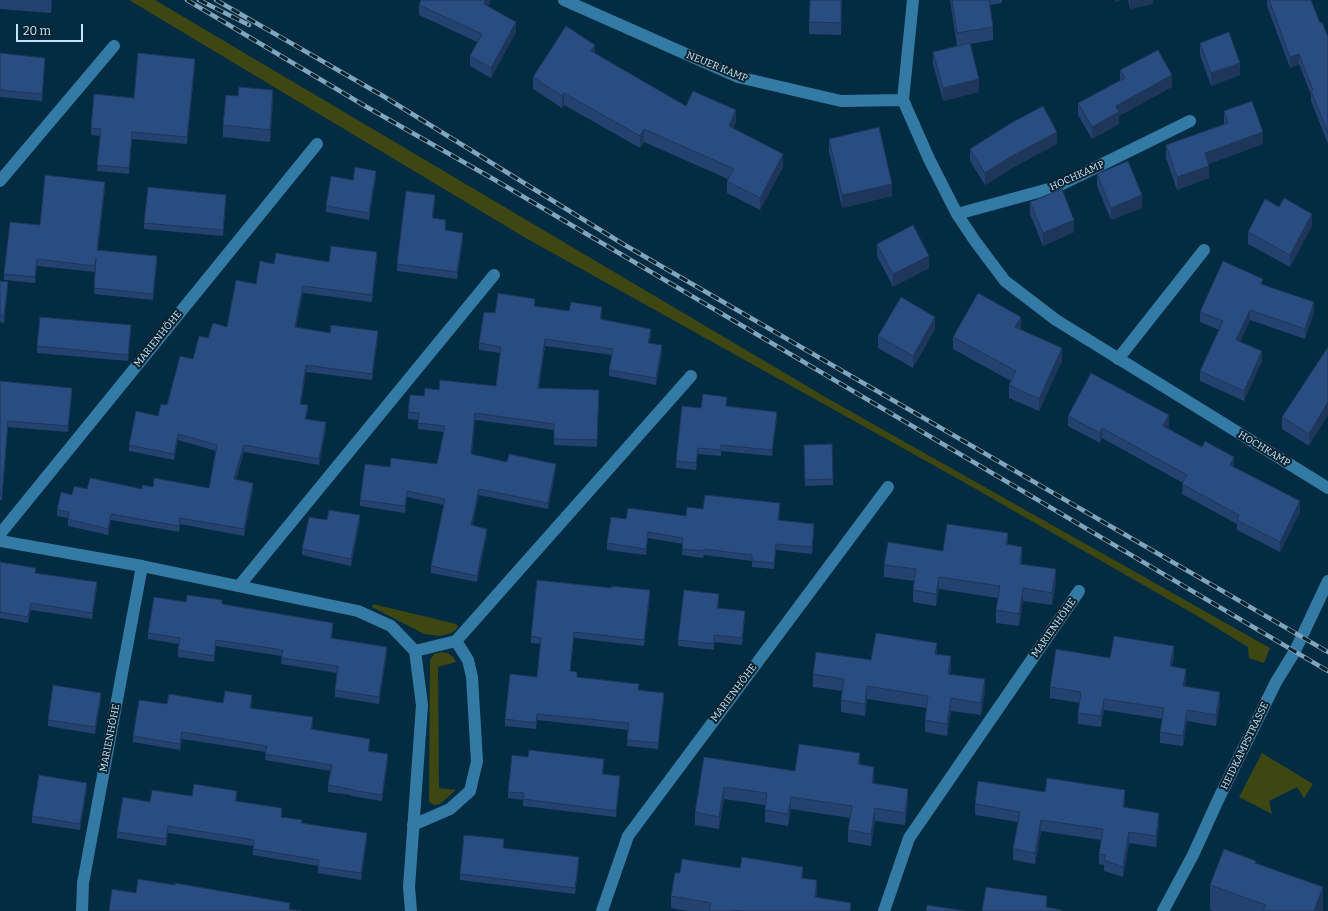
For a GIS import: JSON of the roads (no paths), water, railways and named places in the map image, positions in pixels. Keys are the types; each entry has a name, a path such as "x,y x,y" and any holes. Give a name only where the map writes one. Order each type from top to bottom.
{"street":[{"name":"NEUER KAMP","path":"564,0 738,77 842,101 903,100"},
{"path":"903,100 914,0"},
{"path":"0,181 114,46"},
{"name":"HOCHKAMP","path":"903,100 929,158 958,214 974,241 1005,281 1056,320 1328,488"},
{"name":"HOCHKAMP","path":"958,214 1056,187 1190,121"},
{"name":"MARIENHÖHE","path":"0,534 317,144"},
{"path":"1118,359 1204,250"},
{"path":"239,586 494,276"},
{"path":"415,651 456,641 691,376"},
{"name":"MARIENHÖHE","path":"602,911 628,836 888,487"},
{"path":"0,541 142,566 358,611 391,626 415,651 422,705 408,887 411,911"},
{"name":"MARIENHÖHE","path":"82,911 83,883 142,566"},
{"name":"HEIDKAMPSTRASSE","path":"1163,911 1193,855 1218,800 1276,682 1294,651 1328,581"},
{"name":"MARIENHÖHE","path":"884,911 910,838 1079,591"},
{"path":"413,825 450,809 470,791 477,761 472,677 468,660 456,641"}],"railway":[{"path":"187,0 1328,671"},
{"path":"199,0 249,25"},
{"path":"216,0 383,96 623,244 1328,652"}]}
